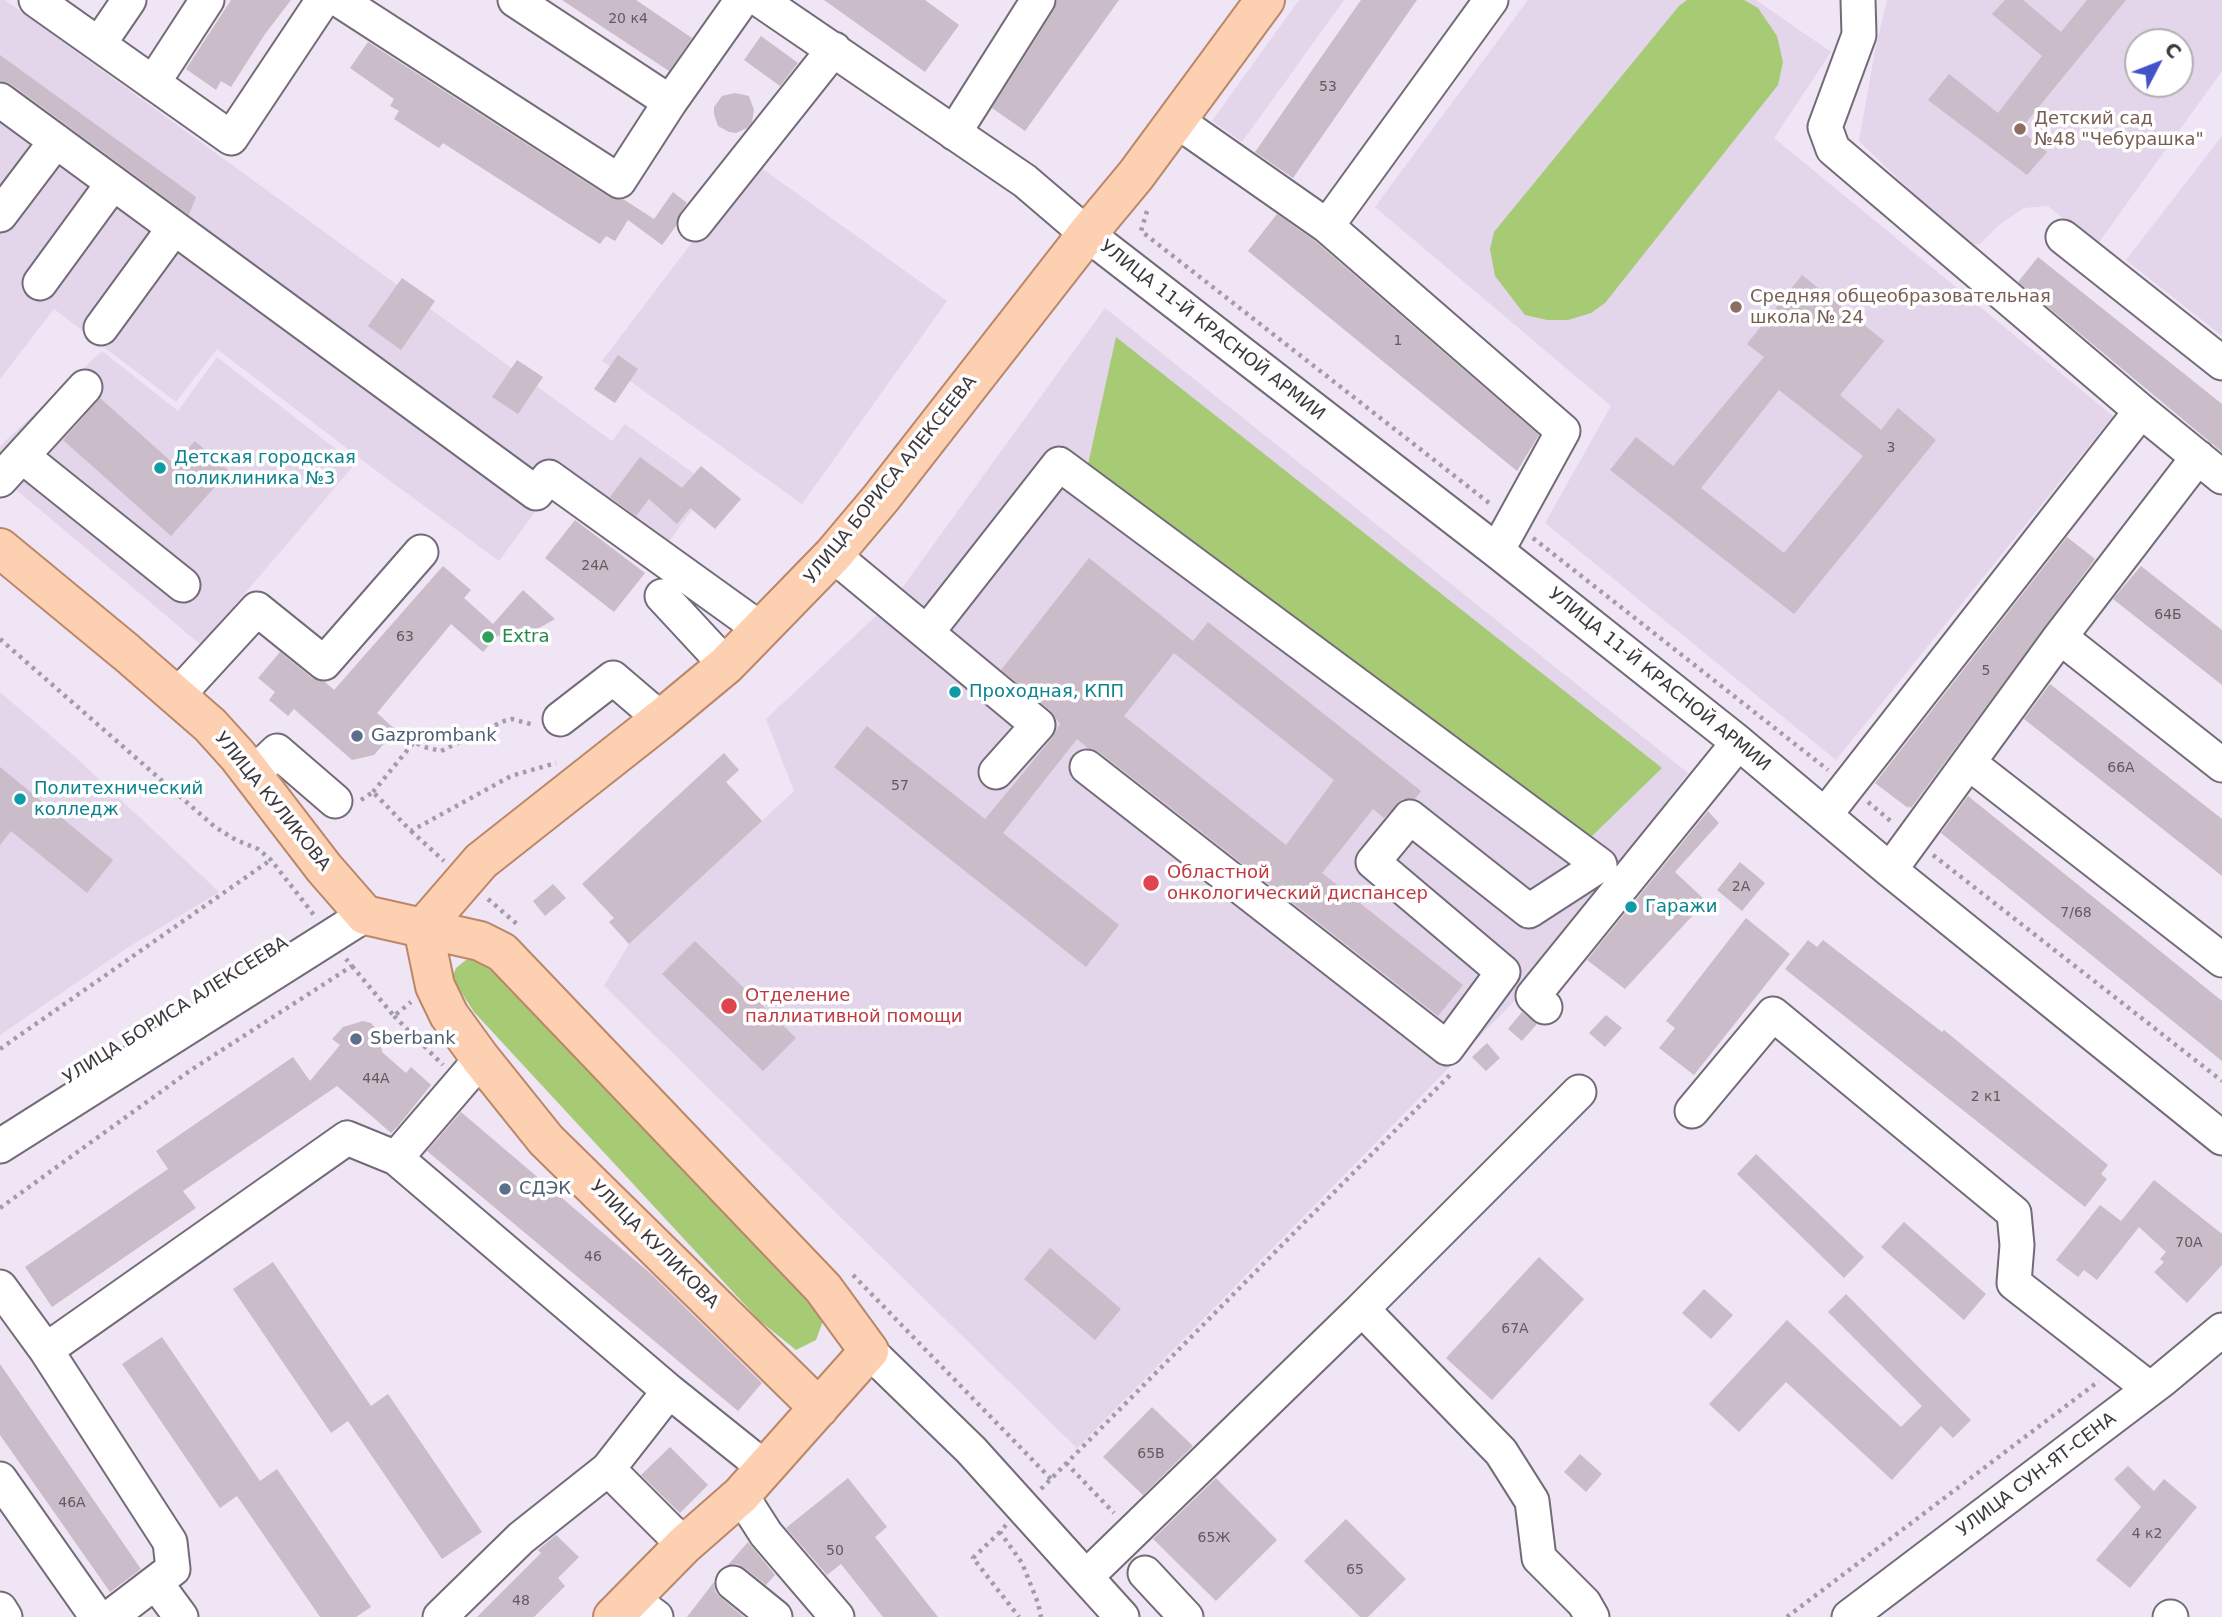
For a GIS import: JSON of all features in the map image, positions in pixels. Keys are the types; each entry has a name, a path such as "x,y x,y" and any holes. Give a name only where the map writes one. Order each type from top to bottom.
{"main road":[{"name":"УЛИЦА БОРИСА АЛЕКСЕЕВА","path":"423,928 481,861 726,665 833,555 1136,175 1265,0"},
{"name":"УЛИЦА КУЛИКОВА","path":"0,548 210,725 252,775 286,850 324,868 358,906"},
{"path":"358,906 423,928 480,941 502,951 822,1288 869,1352 753,1482 684,1545 634,1611"},
{"name":"УЛИЦА КУЛИКОВА","path":"423,928 436,986 471,1071 546,1139 819,1408"}],"street":[{"path":"36,0 231,138 323,0"},
{"path":"99,44 129,0"},
{"path":"153,83 207,0"},
{"path":"339,0 620,181 670,102 742,0"},
{"path":"515,0 670,102"},
{"name":"УЛИЦА 11-Й КРАСНОЙ АРМИИ","path":"760,0 1025,181 1087,234 1505,537 1736,741 1890,870 2222,1138"},
{"path":"954,133 1038,0"},
{"path":"1327,226 1491,0"},
{"path":"1858,0 1859,35 1825,127 1833,149 2210,467 2060,637 1890,870"},
{"path":"695,224 834,49"},
{"path":"0,100 536,493 549,477 762,630"},
{"path":"1177,121 1327,226 1563,431 1505,537"},
{"path":"0,215 56,141"},
{"path":"40,283 113,183"},
{"path":"100,328 174,228"},
{"path":"2063,237 2222,363"},
{"path":"0,480 85,387"},
{"path":"1825,815 2141,411"},
{"path":"22,456 183,585"},
{"path":"928,632 1059,464 1600,865 1529,911 1410,817 1373,862 1503,972 1447,1048 1087,767"},
{"path":"177,696 257,609 324,663 421,552"},
{"path":"833,555 1038,725 996,772"},
{"path":"662,596 726,665"},
{"path":"2060,637 2222,765"},
{"path":"560,719 613,678 661,719"},
{"path":"1545,1007 1533,996 1736,741"},
{"path":"252,775 278,751 345,803"},
{"path":"1969,763 2222,960"},
{"name":"УЛИЦА БОРИСА АЛЕКСЕЕВА","path":"0,1122 164,1030 358,906"},
{"path":"1692,1111 1773,1014 2014,1213 2017,1245 2014,1283 2150,1389"},
{"path":"0,1146 164,1030"},
{"path":"396,1158 471,1071"},
{"path":"1086,1577 1362,1309 1579,1092"},
{"path":"46,1350 347,1138 396,1158 670,1391 753,1482 766,1534 837,1617"},
{"path":"0,1287 46,1350 170,1542 173,1570 110,1617"},
{"path":"1362,1309 1501,1452 1532,1501 1539,1558 1584,1603 1592,1617"},
{"name":"УЛИЦА СУН-ЯТ-СЕНА","path":"1849,1617 2150,1389 2222,1330"},
{"path":"869,1352 971,1450 1122,1617"},
{"path":"440,1617 521,1538 608,1469 670,1391"},
{"path":"608,1469 684,1545"},
{"path":"0,1479 97,1617"},
{"path":"1145,1573 1186,1617"},
{"path":"156,1583 181,1617"},
{"path":"733,1583 775,1617"},
{"path":"0,1609 5,1617"}],"path":[{"path":"1151,206 1145,214 1141,231 1505,537 1753,710 1912,839 2222,1081"},
{"path":"0,639 215,827 258,849 286,850"},
{"path":"1736,741 1753,710"},
{"path":"401,731 424,747 441,751 504,721 512,719 548,726 560,719"},
{"path":"345,803 373,792 414,742"},
{"path":"373,792 411,831 511,776 563,761"},
{"path":"0,1049 286,850"},
{"path":"394,1016 471,1071"},
{"path":"1019,1617 973,1558 1460,1065"},
{"path":"1787,1617 2120,1364"},
{"path":"1066,1463 1132,1532"},
{"path":"1000,1532 1021,1563 1041,1617"}],"shaded area":[{"path":"0,0 5,0 612,441 625,424 710,485 652,565 550,491 499,561 217,349 176,402 54,309 0,379"},
{"path":"1299,0 1344,0 1242,142 1212,121"},
{"name":"Средняя общеобразовательная школа № 24","path":"1528,0 1756,0 1831,52 1774,138 2113,416 1836,760 1545,523 1611,406 1375,207"},
{"name":"Детский сад №48 \"Чебурашка\"","path":"1887,0 2222,0 2222,71 2097,245 2048,206 2024,208 2000,224 1980,244 1967,245 1859,141"},
{"path":"2222,136 2222,336 2126,260"},
{"path":"753,162 947,301 802,504 602,361"},
{"name":"Областной онкологический диспансер","path":"1105,308 1688,773 1521,994 1077,1448 604,986 629,944 794,791 766,719 894,599"},
{"path":"102,351 178,411 217,357 355,464 201,645 0,476 0,446"},
{"path":"0,692 73,755 219,892 127,948 0,1035"}],"green space":[{"path":"1687,0 1744,0 1758,8 1777,36 1783,62 1778,85 1605,303 1591,313 1568,320 1547,320 1525,315 1495,276 1490,249 1494,232 1679,6"},
{"path":"1116,337 1662,768 1591,837 1087,469"},
{"path":"466,960 484,960 796,1283 823,1321 816,1340 796,1350 759,1320 474,1012 452,978 456,968"}],"building":[{"path":"231,0 291,0 265,34 231,87 221,81 216,90 186,69"},
{"path":"562,0 636,0 692,38 669,71"},
{"path":"824,0 925,0 959,25 925,72"},
{"path":"1057,0 1119,0 1025,131 992,108 1054,10"},
{"path":"1361,0 1417,0 1293,178 1255,152"},
{"path":"2005,0 2023,0 2061,32 2087,0 2126,0 2020,130 2047,152 2027,175 1928,100 1949,74 1998,113 2042,56 1992,14"},
{"path":"761,36 798,63 780,86 744,60"},
{"path":"368,42 609,197 623,199 654,219 673,192 687,203 676,226 662,245 628,220 615,241 606,236 600,244 443,143 439,148 394,119 399,111 390,106 394,99 350,68"},
{"path":"0,55 196,197 189,215 11,84 0,81"},
{"path":"735,93 749,96 754,110 752,122 747,128 736,133 718,126 714,114 714,107 722,96"},
{"path":"1277,214 1315,241 1539,435 1517,471 1248,251"},
{"path":"2038,257 2222,404 2222,452 2018,282"},
{"path":"1802,275 1884,341 1840,395 1881,430 1898,408 1936,440 1794,614 1610,470 1636,437 1673,466 1764,357 1747,344","holes":["1779,390 1863,456 1784,553 1701,488"]},
{"path":"402,278 435,301 401,350 368,326"},
{"path":"618,355 638,369 615,403 594,389"},
{"path":"517,360 543,377 518,414 492,397"},
{"name":"Детская городская поликлиника №3","path":"100,398 174,464 195,441 229,471 171,536 63,440"},
{"path":"640,457 682,488 701,466 741,499 715,529 690,508 677,524 649,499 636,516 610,497"},
{"path":"575,520 645,573 614,612 545,558"},
{"path":"2067,537 2095,559 1911,808 1908,808 1875,783"},
{"path":"1089,558 1193,641 1208,622 1421,791 1415,799 1403,799 1384,818 1373,809 1322,873 1463,985 1438,1016 1099,752 1088,748 1077,739 1003,833 1119,925 1086,967 834,767 867,726 985,819 1052,738 1060,724 1050,710 1001,670","holes":["1174,653 1334,780 1286,845 1124,716"]},
{"path":"443,566 471,590 464,598 493,624 523,590 555,619 509,645 498,635 483,652 451,624 377,713 396,730 374,755 352,760 294,709 288,716 269,700 275,692 258,678 280,652 312,678 325,682 334,690"},
{"path":"2141,566 2222,630 2222,685 2113,599"},
{"path":"2050,684 2222,819 2222,876 2024,719"},
{"path":"724,753 739,770 726,782 762,821 629,944 609,922 614,918 582,884"},
{"name":"Политехнический колледж","path":"0,767 113,860 87,893 11,831 0,845"},
{"path":"1968,796 2222,1001 2222,1061 1941,833"},
{"path":"1708,811 1719,823 1675,872 1706,901 1625,989 1587,960"},
{"path":"1740,862 1765,883 1742,911 1717,890"},
{"path":"553,884 566,898 545,916 533,901"},
{"path":"1746,918 1790,954 1694,1075 1659,1048 1675,1028 1666,1021"},
{"path":"1808,940 1817,947 1823,940 1942,1032 1944,1030 2108,1165 2101,1174 2107,1179 2085,1207 1785,969"},
{"name":"Отделение паллиативной помощи","path":"695,941 796,1038 763,1071 662,974"},
{"path":"1522,1012 1537,1024 1522,1041 1508,1029"},
{"path":"1606,1015 1622,1028 1605,1047 1589,1033"},
{"path":"363,1021 371,1023 376,1029 382,1052 406,1073 411,1067 431,1085 391,1133 337,1086 183,1191 196,1208 52,1307 25,1267 168,1169 156,1151 293,1057 310,1081 340,1045 332,1039 343,1027"},
{"path":"1487,1043 1500,1058 1486,1071 1472,1057"},
{"path":"461,1112 650,1273 762,1383 738,1411 427,1151"},
{"path":"1756,1154 1864,1257 1844,1278 1737,1174"},
{"path":"2154,1180 2222,1234 2222,1265 2187,1303 2154,1272 2164,1262 2160,1259 2166,1252 2139,1227 2097,1280 2084,1270 2078,1277 2056,1260 2100,1205 2121,1221"},
{"path":"1904,1222 1986,1294 1964,1320 1881,1247"},
{"path":"1050,1248 1121,1309 1095,1340 1024,1279"},
{"path":"1539,1257 1584,1299 1492,1400 1446,1358"},
{"path":"273,1262 371,1406 388,1394 482,1532 442,1559 348,1421 331,1433 233,1289"},
{"path":"1704,1289 1733,1315 1711,1339 1682,1313"},
{"path":"1846,1294 1971,1420 1953,1438 1941,1426 1892,1480 1786,1382 1739,1432 1709,1404 1787,1320 1901,1427 1922,1406 1828,1312"},
{"path":"162,1337 260,1481 277,1469 371,1607 356,1617 320,1617 237,1496 220,1508 122,1364"},
{"path":"0,1364 141,1569 110,1592 0,1435"},
{"path":"1152,1407 1193,1446 1143,1495 1103,1457"},
{"path":"670,1447 708,1485 680,1513 641,1475"},
{"path":"1580,1454 1602,1474 1586,1492 1564,1472"},
{"path":"2128,1466 2154,1491 2164,1479 2197,1507 2130,1588 2096,1560 2141,1507 2114,1479"},
{"path":"848,1478 887,1527 875,1537 938,1617 883,1617 841,1564 827,1575 786,1528"},
{"path":"1216,1478 1277,1540 1216,1601 1153,1539"},
{"path":"1346,1519 1406,1579 1368,1617 1360,1617 1304,1561"},
{"path":"556,1535 579,1557 558,1578 565,1586 534,1617 477,1617 541,1553 538,1550"},
{"path":"748,1542 775,1575 766,1585 745,1568 737,1564 728,1565"},
{"path":"714,1582 715,1591 720,1597 744,1617 687,1617"}],"place":[{"name":"Детский сад №48 \"Чебурашка\"","path":"2020,129"},
{"name":"Средняя общеобразовательная школа № 24","path":"1736,307"},
{"name":"Детская городская поликлиника №3","path":"160,468"},
{"name":"Extra","path":"488,637"},
{"name":"Проходная, КПП","path":"955,692"},
{"name":"Gazprombank","path":"357,736"},
{"name":"Политехнический колледж","path":"20,799"},
{"name":"Областной онкологический диспансер","path":"1151,883"},
{"name":"Гаражи","path":"1631,907"},
{"name":"Отделение паллиативной помощи","path":"729,1006"},
{"name":"Sberbank","path":"356,1039"},
{"name":"СДЭК","path":"505,1189"}]}
